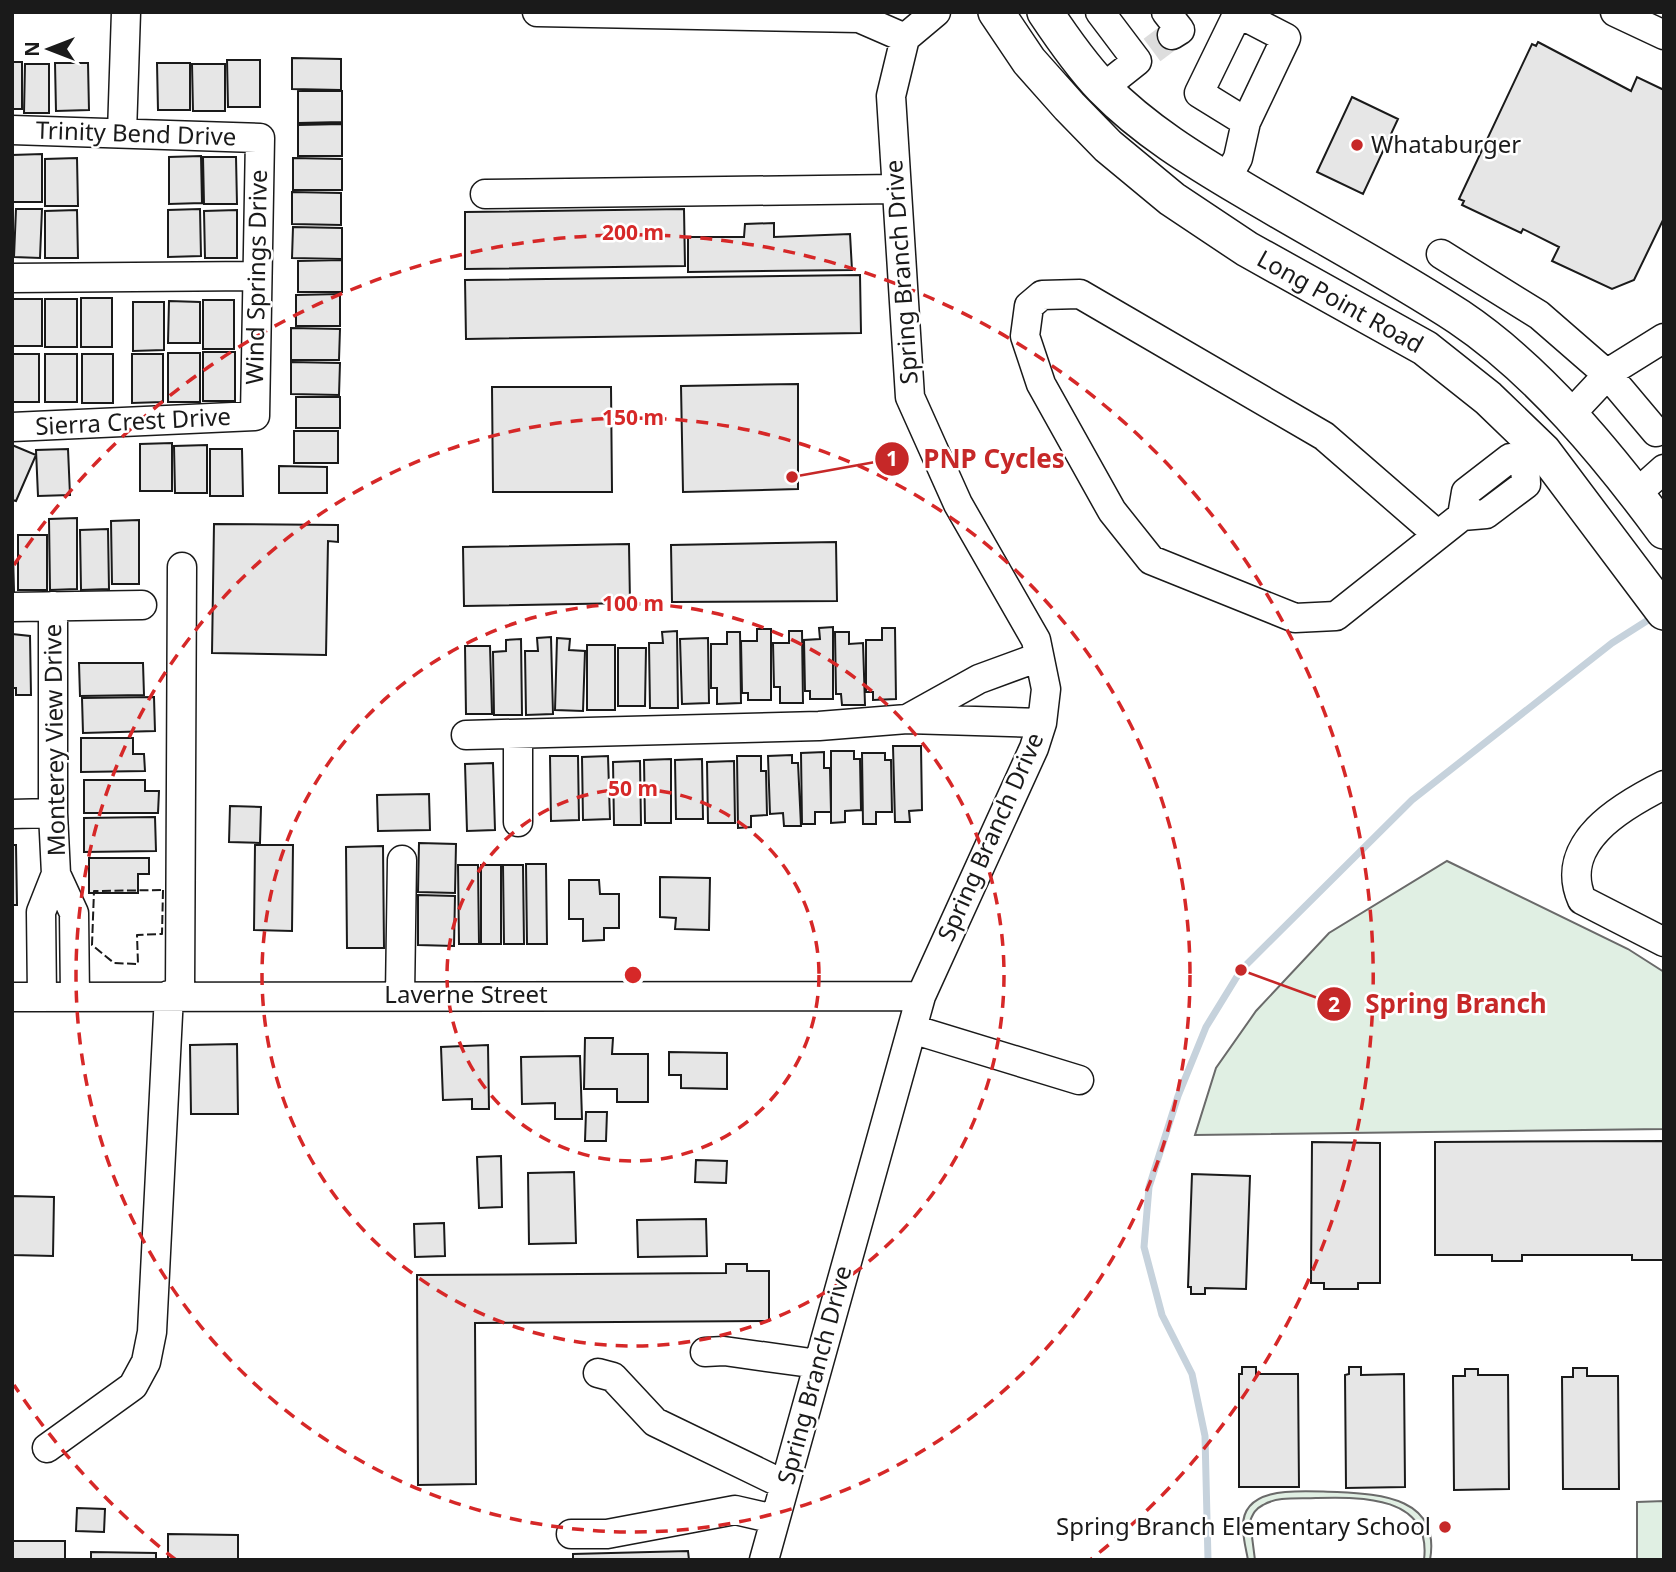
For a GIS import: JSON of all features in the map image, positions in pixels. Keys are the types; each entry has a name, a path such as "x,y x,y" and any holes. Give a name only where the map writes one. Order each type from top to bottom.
{"main road":[{"name":"Long Point Road","path":"996,12 1029,61 1069,106 1108,146 1172,199 1247,250 1425,348 1488,398 1534,457 1629,562 1664,612"},
{"name":"Long Point Road","path":"1045,12 1072,52 1103,88 1139,121 1226,180 1460,318 1527,371 1636,494 1664,531"},
{"path":"1534,457 1569,417"}],"street":[{"path":"122,133 126,12"},
{"path":"537,12 859,19 905,38 936,12"},
{"path":"1100,12 1157,40 1103,88"},
{"path":"1615,12 1664,35"},
{"path":"1226,180 1238,158 1246,122 1286,38 1238,13 1199,93 1246,122"},
{"name":"Spring Branch Drive","path":"764,1560 921,996 1034,748 1042,723 1046,689 1036,640 958,504 910,397 891,96 905,38"},
{"name":"Trinity Bend Drive","path":"12,130 260,138"},
{"name":"Wind Springs Drive","path":"255,416 260,138"},
{"path":"485,194 896,189"},
{"path":"1441,254 1539,315 1608,375 1657,432"},
{"path":"12,278 257,276"},
{"path":"1438,535 1324,436 1080,294 1042,295 1029,306 1025,336 1041,384 1112,511 1151,561 1295,618 1336,616 1462,516 1486,514 1526,484 1534,457"},
{"path":"1569,417 1608,375 1664,338"},
{"name":"Sierra Crest Drive","path":"12,427 255,416"},
{"path":"1636,494 1664,469"},
{"path":"47,1448 133,1386 146,1362 152,1332 175,995 181,567"},
{"path":"12,607 142,605"},
{"name":"Monterey View Drive","path":"53,606 53,813 57,874 74,913 75,997"},
{"path":"907,719 979,678 1039,657"},
{"path":"979,678 980,721"},
{"path":"466,735 820,726 907,719 1042,723"},
{"path":"518,734 518,822"},
{"path":"1664,785 1630,802 1586,842 1577,869 1577,888 1583,900 1664,942"},
{"path":"12,814 53,813"},
{"path":"400,995 402,860"},
{"name":"Monterey View Drive","path":"42,997 41,912 57,874"},
{"name":"Laverne Street","path":"12,997 921,996"},
{"path":"912,1029 1079,1080"},
{"path":"705,1352 724,1351 818,1364"},
{"path":"598,1373 613,1377 654,1423 785,1485"},
{"path":"571,1534 607,1534 735,1510 775,1519"}],"green space":[{"path":"1447,861 1628,949 1664,972 1664,1129 1195,1135 1216,1068 1256,1011 1329,933"},
{"path":"1337,1492 1389,1498 1417,1512 1426,1524 1431,1539 1430,1560 1424,1560 1423,1539 1417,1523 1405,1512 1390,1504 1372,1500 1334,1498 1282,1499 1260,1507 1250,1521 1255,1560 1248,1560 1243,1528 1245,1513 1253,1503 1264,1496 1278,1493"},
{"path":"1664,1501 1664,1560 1637,1560 1637,1502"}],"building":[{"path":"1538,42 1631,91 1637,77 1664,90 1664,218 1634,280 1612,289 1552,261 1559,247 1523,229 1521,233 1462,205 1464,201 1459,199 1532,44 1536,46"},
{"path":"292,58 341,59 341,90 292,89"},
{"path":"227,60 260,60 260,107 228,107"},
{"path":"12,62 22,62 22,109 12,109"},
{"path":"55,63 88,63 89,110 56,111"},
{"path":"157,63 190,63 190,110 158,110"},
{"path":"25,64 49,64 49,113 24,113"},
{"path":"192,64 225,64 225,111 193,111"},
{"path":"298,91 342,91 342,122 298,123"},
{"name":"Whataburger","path":"1352,97 1398,119 1363,194 1317,172"},
{"path":"342,124 342,156 298,156 298,125"},
{"path":"42,154 42,202 12,202 12,155"},
{"path":"201,156 202,203 169,204 169,157"},
{"path":"203,157 236,157 237,204 204,204"},
{"path":"77,158 78,206 45,206 45,159"},
{"path":"293,158 342,159 342,190 293,190"},
{"path":"292,192 341,193 341,225 292,224"},
{"path":"16,209 42,209 40,258 14,257"},
{"path":"200,209 201,256 168,257 168,210"},
{"path":"684,209 685,266 465,269 465,212"},
{"path":"77,210 78,258 45,258 45,211"},
{"path":"237,210 237,258 205,258 204,211"},
{"path":"774,223 774,237 850,234 852,270 688,272 688,237 744,237 745,224"},
{"path":"293,227 342,228 342,259 292,258"},
{"path":"342,260 342,292 298,292 298,261"},
{"path":"860,275 861,333 466,339 465,280"},
{"path":"340,294 340,326 296,326 296,295"},
{"path":"81,298 112,298 112,347 81,347"},
{"path":"12,299 42,299 42,346 12,346"},
{"path":"45,299 77,299 77,347 45,347"},
{"path":"203,300 234,300 234,349 203,349"},
{"path":"169,301 200,302 200,343 168,343"},
{"path":"133,302 164,302 164,350 133,351"},
{"path":"291,328 340,329 339,360 291,360"},
{"path":"203,352 235,352 235,401 203,401"},
{"path":"168,353 200,353 200,402 168,402"},
{"path":"12,354 39,354 39,402 12,402"},
{"path":"45,354 77,354 77,402 45,402"},
{"path":"82,354 113,354 113,403 82,403"},
{"path":"132,354 163,354 163,402 132,403"},
{"path":"291,362 340,363 339,395 291,394"},
{"path":"798,384 798,489 683,492 681,386"},
{"path":"492,387 611,387 612,492 493,492"},
{"path":"296,397 340,397 340,428 296,428"},
{"path":"294,431 338,431 338,463 294,463"},
{"path":"172,443 172,491 140,491 140,444"},
{"path":"12,445 36,455 16,501 12,500"},
{"path":"207,445 207,493 175,493 174,446"},
{"path":"68,449 70,495 38,496 36,450"},
{"path":"210,449 242,449 243,496 210,496"},
{"path":"279,466 327,467 327,493 279,493"},
{"path":"77,518 77,589 50,590 49,519"},
{"path":"12,520 14,591 12,591"},
{"path":"139,520 139,584 112,584 111,521"},
{"path":"214,524 338,525 338,542 328,541 326,655 212,653"},
{"path":"108,529 109,589 81,590 80,530"},
{"path":"18,535 47,535 47,590 18,590"},
{"path":"836,542 837,601 672,602 671,545"},
{"path":"629,544 630,603 464,606 463,547"},
{"path":"833,627 833,699 810,699 810,691 805,691 804,640 820,639 819,628"},
{"path":"882,628 895,628 896,699 873,700 873,692 866,692 866,640 882,640"},
{"path":"757,629 771,629 771,700 748,700 748,693 742,693 741,641 757,641"},
{"path":"677,631 678,708 650,708 649,643 663,643 662,632"},
{"path":"789,631 802,631 803,703 780,703 780,687 774,687 773,643 789,643"},
{"path":"727,632 740,632 741,703 717,704 717,688 711,688 711,644 727,644"},
{"path":"835,632 849,632 849,644 863,643 865,705 842,705 841,694 836,694"},
{"path":"12,634 30,636 31,695 16,695 16,688 12,688"},
{"path":"551,637 553,714 526,715 525,651 538,651 537,638"},
{"path":"557,638 570,639 569,650 585,651 583,711 555,710"},
{"path":"708,638 709,703 682,704 680,639"},
{"path":"521,639 522,715 494,715 493,652 506,651 506,640"},
{"path":"587,645 615,645 615,710 587,710"},
{"path":"465,646 490,646 492,714 466,714"},
{"path":"618,648 646,648 645,706 618,706"},
{"path":"79,663 143,663 144,695 80,696"},
{"path":"154,697 155,731 83,733 82,698"},
{"path":"81,738 133,738 133,754 144,754 145,771 81,772"},
{"path":"893,746 921,746 922,810 909,811 910,822 895,822"},
{"path":"831,751 854,751 854,759 860,759 861,810 845,811 845,822 831,823"},
{"path":"824,752 824,768 830,768 831,812 815,812 815,824 802,824 801,753"},
{"path":"862,753 885,753 885,760 891,760 892,812 876,812 876,824 863,824"},
{"path":"792,755 792,763 798,763 801,826 784,826 783,813 770,814 768,756"},
{"path":"550,756 578,756 579,820 551,821"},
{"path":"608,756 610,819 583,820 582,757"},
{"path":"737,756 761,756 761,771 766,771 767,815 751,816 751,827 738,828"},
{"path":"671,759 671,823 645,823 644,760"},
{"path":"702,759 703,819 676,819 675,760"},
{"path":"640,761 641,825 614,825 613,762"},
{"path":"734,761 735,823 708,823 707,762"},
{"path":"493,763 495,830 467,831 465,764"},
{"path":"84,780 145,780 145,791 159,791 158,813 84,813"},
{"path":"429,794 430,830 378,831 377,795"},
{"path":"230,806 261,807 260,843 229,842"},
{"path":"155,817 156,851 84,852 84,818"},
{"path":"419,843 456,844 455,893 418,892"},
{"path":"12,845 16,845 17,905 12,905"},
{"path":"255,845 293,845 292,931 254,930"},
{"path":"383,846 384,948 347,948 346,847"},
{"path":"89,858 149,858 149,874 138,874 138,893 89,893"},
{"path":"526,864 546,864 547,944 527,944"},
{"path":"458,865 478,865 479,944 459,944"},
{"path":"481,865 501,865 501,944 481,944"},
{"path":"503,865 523,865 524,944 504,944"},
{"path":"660,877 710,878 709,930 675,929 676,918 660,917"},
{"path":"569,880 599,880 600,894 619,894 619,928 604,928 604,940 583,941 583,919 569,919"},
{"path":"418,895 455,896 454,946 418,945"},
{"path":"585,1038 613,1038 612,1054 648,1054 648,1102 617,1102 617,1089 584,1089"},
{"path":"237,1044 238,1114 191,1114 190,1045"},
{"path":"488,1045 489,1109 472,1109 472,1099 443,1100 441,1047"},
{"path":"669,1052 727,1053 727,1089 681,1088 681,1075 669,1075"},
{"path":"580,1056 582,1119 555,1119 555,1103 522,1104 521,1057"},
{"path":"586,1112 607,1112 606,1141 585,1141"},
{"path":"1664,1141 1664,1260 1632,1260 1632,1255 1522,1255 1522,1261 1492,1261 1492,1255 1435,1255 1435,1142"},
{"path":"1312,1142 1380,1143 1380,1283 1358,1283 1358,1289 1324,1289 1324,1283 1311,1283"},
{"path":"501,1156 502,1207 479,1208 477,1157"},
{"path":"696,1160 727,1161 726,1183 695,1182"},
{"path":"574,1172 576,1243 529,1244 528,1173"},
{"path":"1192,1174 1250,1176 1246,1289 1205,1288 1205,1294 1191,1294 1191,1287 1188,1287"},
{"path":"12,1196 54,1197 53,1256 12,1255"},
{"path":"706,1219 707,1256 638,1257 637,1220"},
{"path":"444,1223 445,1256 415,1257 414,1224"},
{"path":"726,1264 747,1264 747,1271 769,1271 769,1321 475,1323 476,1484 418,1485 417,1275 726,1273"},
{"path":"1242,1367 1256,1367 1256,1374 1298,1374 1299,1487 1239,1487 1239,1374 1242,1374"},
{"path":"1349,1367 1361,1367 1361,1375 1404,1374 1405,1487 1346,1488 1345,1375 1349,1374"},
{"path":"1573,1368 1587,1368 1587,1376 1618,1376 1619,1489 1563,1489 1562,1377 1573,1377"},
{"path":"1465,1369 1478,1369 1478,1375 1508,1375 1509,1489 1454,1490 1453,1376 1465,1376"},
{"path":"77,1508 105,1509 104,1532 76,1531"},
{"path":"168,1534 238,1535 238,1560 168,1560"},
{"path":"12,1541 65,1541 65,1560 12,1560"},
{"path":"688,1551 689,1560 573,1560 573,1554"},
{"path":"91,1552 156,1553 156,1560 91,1560"}],"waterway":[{"path":"1208,1560 1205,1436 1192,1374 1162,1315 1144,1247 1149,1187 1178,1096 1206,1027 1241,970 1412,800 1612,643 1656,615"}],"tunnel":[{"path":"1152,50 1172,35"}],"fence":[{"path":"163,890 162,934 137,935 138,964 114,963 92,945 94,891 163,890"}],"place":[{"name":"Whataburger","path":"1357,145"},
{"name":"PNP Cycles","path":"792,477"},
{"name":"Spring Branch","path":"1241,970"},
{"name":"Spring Branch Elementary School","path":"1445,1527"}]}
